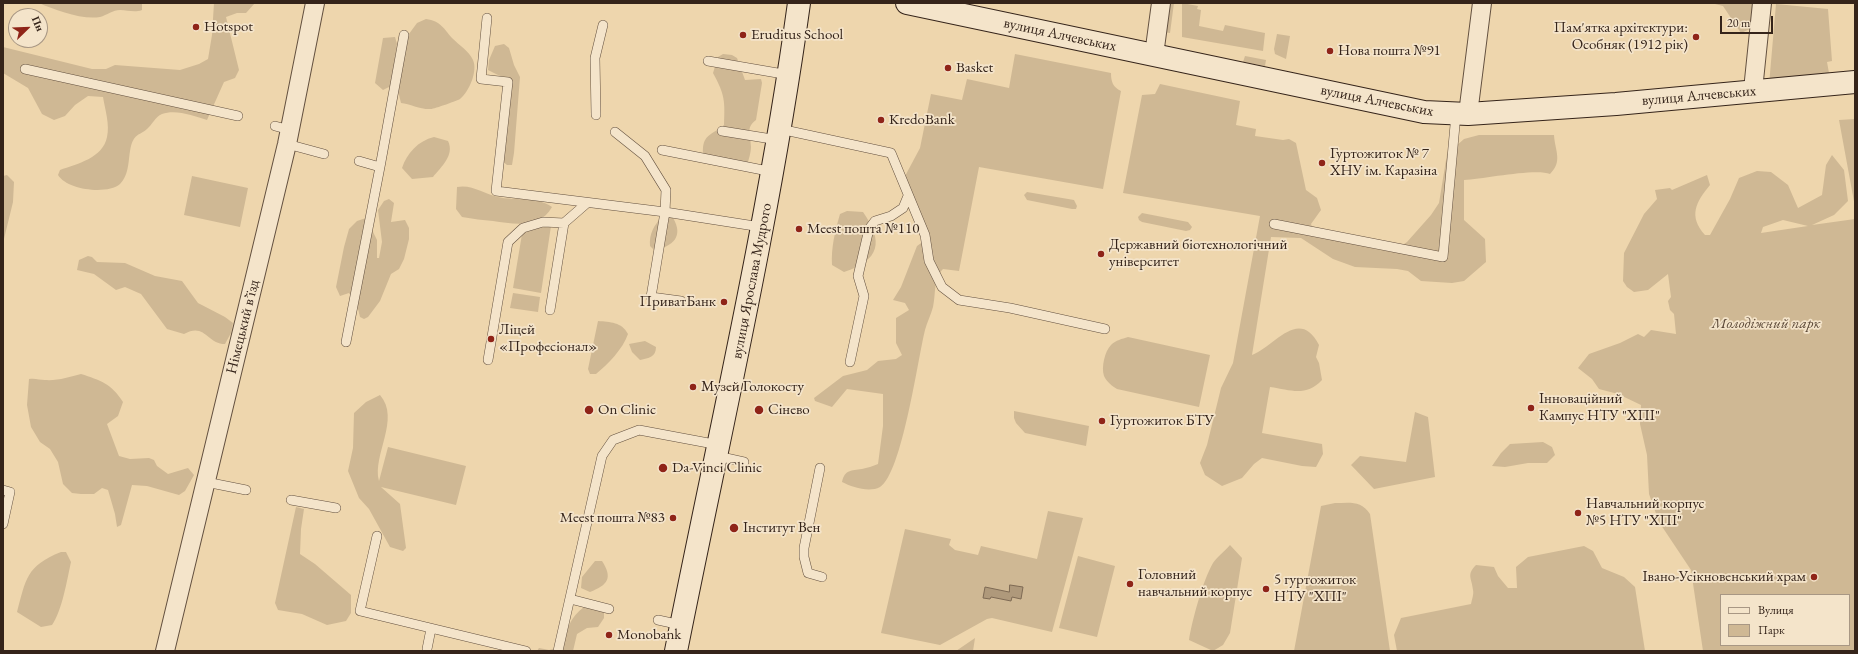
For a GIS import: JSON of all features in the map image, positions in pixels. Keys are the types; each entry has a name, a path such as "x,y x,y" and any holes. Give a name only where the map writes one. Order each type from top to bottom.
{"street":[{"name":"Німецький в’їзд","path":"165,651 206,482 284,133 316,3"},
{"name":"вулиця Ярослава Мудрого","path":"676,651 763,228 789,75 799,3"},
{"name":"вулиця Алчевських","path":"907,3 1424,112 1462,114 1616,104 1753,90 1855,82"},
{"path":"1154,55 1161,3"},
{"path":"1462,114 1482,3"},
{"path":"1753,90 1762,3"}],"lane":[{"path":"487,18 481,79 508,82 496,191 665,212 763,228"},
{"path":"596,115 595,58 603,25"},
{"path":"346,342 404,35"},
{"path":"708,61 789,75"},
{"path":"25,69 238,116"},
{"path":"1274,224 1443,257 1462,114"},
{"path":"722,131 779,135 891,153 925,235 929,261 942,287 959,300 1023,311 1105,329"},
{"path":"615,132 645,156 666,190 665,212 651,297 680,301"},
{"path":"284,133 324,154"},
{"path":"662,150 773,172"},
{"path":"359,162 380,167"},
{"path":"850,362 864,296 858,276 870,229 875,221 891,216 903,208 908,196"},
{"path":"550,310 564,223 587,203"},
{"path":"488,360 508,242 523,228 542,222 564,223"},
{"path":"558,651 602,456 613,440 639,430 718,450 744,462"},
{"path":"820,468 804,548 804,557 808,573 822,576"},
{"path":"206,482 246,490"},
{"path":"3,490 10,492 3,524"},
{"path":"291,500 336,508"},
{"path":"377,536 360,611 526,651"},
{"path":"570,599 609,608"},
{"path":"658,620 681,625"},
{"path":"427,649 431,629"}],"green space":[{"path":"39,3 142,3 142,10 117,10 100,17 93,18 77,16"},
{"path":"214,3 255,3 246,13 237,13 226,17 239,70 235,78 224,82 207,120 191,115 173,112 160,115 147,129 134,139 131,146 126,176 120,184 114,187 97,190 88,189 78,187 63,180 58,175 60,170 95,155 105,144 108,127 103,97 88,96 75,105 65,116 54,120 42,114 28,88 3,73 3,47 92,69 106,69 115,65 180,70 199,64 208,59 212,35"},
{"path":"1167,3 1174,3 1170,33 1163,32"},
{"path":"1182,3 1198,6 1197,9 1201,10 1199,26 1223,31 1225,25 1265,33 1263,51 1182,37"},
{"path":"1711,3 1755,3 1752,28 1741,33 1723,6"},
{"path":"1776,4 1828,9 1832,61 1827,62 1829,73 1855,71 1855,77 1769,85"},
{"path":"426,19 442,26 469,54 474,65 472,81 467,92 459,100 431,109 424,109 401,103 398,91 406,38 417,23"},
{"path":"1277,34 1290,36 1286,59 1275,54 1274,49"},
{"path":"395,37 397,44 391,86 383,90 375,83 383,38"},
{"path":"504,44 509,48 514,65 520,77 512,165 507,165 502,161 508,77 500,76 488,70 489,60 495,46"},
{"path":"723,54 732,55 737,58 745,80 761,79 762,83 756,120 751,126 749,132 751,149 747,167 703,154 704,143 708,136 724,125 722,93 713,73 718,57"},
{"path":"1015,54 1111,73 1113,84 1121,91 1103,189 979,167 959,271 943,269 936,282 933,307 925,330 908,414 895,461 888,478 880,487 876,489 861,489 851,486 842,482 843,478 849,471 864,469 878,464 883,426 883,394 847,389 832,407 815,401 814,398 843,376 867,370 878,361 896,359 902,355 896,343 896,318 909,310 905,303 893,300 901,287 917,246 924,241 904,178 920,148 931,94 962,100 967,79 1009,88"},
{"path":"1245,56 1266,60 1265,66 1243,62"},
{"path":"1160,84 1240,101 1236,125 1256,129 1255,136 1283,140 1289,139 1296,143 1306,190 1317,198 1321,210 1311,224 1315,234 1393,252 1407,242 1431,215 1439,203 1447,154 1464,139 1479,135 1554,135 1557,160 1554,169 1550,174 1533,172 1464,180 1464,220 1485,239 1486,262 1464,281 1452,283 1421,281 1408,271 1355,267 1333,259 1301,238 1271,237 1252,355 1286,332 1295,329 1303,329 1311,334 1319,345 1316,357 1319,363 1322,380 1310,389 1298,391 1270,387 1262,433 1322,444 1323,454 1316,467 1302,466 1262,458 1254,464 1242,478 1222,486 1205,475 1200,463 1207,445 1221,388 1233,363 1260,216 1123,193 1142,95 1155,94"},
{"path":"1855,119 1855,207 1839,120"},
{"path":"434,137 448,141 450,151 446,160 433,177 412,179 402,168 407,157 414,148 423,141"},
{"name":"Молодіжний парк","path":"1832,155 1844,170 1848,201 1834,215 1812,225 1855,219 1855,651 1703,651 1691,570 1659,522 1649,494 1647,455 1640,424 1641,405 1618,394 1599,389 1592,379 1578,368 1589,354 1620,343 1638,334 1644,337 1651,330 1676,334 1674,314 1670,310 1668,301 1671,297 1668,274 1648,290 1634,292 1627,287 1623,281 1624,253 1644,214 1657,199 1655,190 1670,188 1672,190 1707,175 1710,185 1698,203 1695,215 1700,228 1705,235 1710,235 1730,199 1739,178 1757,171 1771,172 1788,185 1798,208 1822,195 1826,165","holes":["1783,220 1808,226 1761,233 1763,227"]},
{"path":"7,175 14,182 13,202 3,243 3,176"},
{"path":"192,176 248,188 240,227 184,215"},
{"path":"462,186 473,188 498,197 539,201 552,207 541,219 534,222 518,224 462,217 456,209 457,187"},
{"path":"1027,192 1074,200 1077,206 1076,209 1072,209 1027,200 1024,195"},
{"path":"389,199 394,203 391,222 405,220 409,228 409,239 404,259 399,269 391,274 380,301 368,317 364,319 360,317 357,305 349,293 340,296 336,287 344,247 349,229 357,221 366,218 377,240 377,258 379,258 382,242 378,210 384,201"},
{"path":"847,211 863,212 870,223 876,241 875,249 865,262 844,272 832,265 832,252 840,214"},
{"path":"1142,213 1188,222 1192,227 1190,230 1186,231 1142,222 1138,217"},
{"path":"662,217 673,218 676,224 677,235 675,240 667,246 654,250 650,246 651,234 654,227"},
{"path":"551,226 541,293 513,288 522,234 538,228"},
{"path":"88,256 92,257 97,262 125,263 155,276 182,281 198,303 225,317 233,323 231,333 225,344 214,341 197,330 184,334 167,329 141,294 125,287 116,290 94,274 77,270 79,260"},
{"path":"513,293 540,297 538,312 510,308"},
{"path":"598,321 611,322 619,325 628,334 619,351 610,361 596,374 590,374 588,369"},
{"path":"1128,337 1210,355 1199,407 1117,389 1109,383 1103,372 1103,364 1107,351 1115,342"},
{"path":"645,341 656,347 656,350 653,355 646,359 640,360 632,352 629,344"},
{"path":"81,374 94,378 110,387 123,402 118,416 107,424 119,456 130,459 149,458 154,460 157,466 168,474 188,468 194,475 185,491 179,495 147,486 132,485 121,525 117,527 108,490 102,488 94,494 72,493 63,484 58,462 50,449 40,442 31,427 27,405 29,379 54,380"},
{"path":"380,395 386,405 388,415 385,437 379,460 379,481 388,447 466,466 456,505 381,487 400,504 406,548 403,551 390,547 369,509 359,498 348,471 353,448 354,413 366,402"},
{"path":"1014,411 1089,426 1086,446 1025,433 1016,423"},
{"path":"1415,412 1428,417 1435,477 1374,489 1351,465 1360,456 1406,462"},
{"path":"1543,442 1552,447 1555,455 1547,463 1528,463 1505,467 1492,466 1501,453 1510,444"},
{"path":"1335,503 1359,504 1363,506 1370,514 1390,651 1294,651 1321,506"},
{"path":"296,507 304,509 301,529 300,554 315,564 351,595 351,613 346,621 327,625 302,614 278,610 275,603"},
{"path":"1048,511 1083,518 1052,632 992,618 987,619 940,645 881,633 905,529 951,539 949,545 955,550 978,555 981,546 1037,559"},
{"path":"1230,545 1242,558 1230,633 1223,645 1213,651 1189,640 1198,601 1209,570 1213,563"},
{"path":"1584,546 1593,551 1602,568 1624,577 1635,587 1645,651 1397,651 1394,635 1401,618 1471,604 1473,592 1470,574 1476,565 1494,567 1498,576 1508,588 1517,588 1516,567 1528,557"},
{"path":"61,552 66,552 71,562 64,595 59,612 52,625 41,627 17,612 26,582 34,568 49,557"},
{"path":"1078,556 1115,566 1097,637 1059,628"},
{"path":"595,561 602,561 608,576 605,584 590,592 581,588 582,577"},
{"path":"584,607 604,610 604,618 598,627 587,628 577,634 573,651 537,651 539,648 549,650 562,647 567,630 572,620"},
{"path":"975,638 973,651 956,651"}],"shaded area":[{"path":"1010,585 1023,587 1021,599 1012,597 1011,601 991,597 990,599 983,598 985,587 1009,592"}],"place":[{"name":"Hotspot","path":"196,27"},
{"name":"Eruditus School","path":"743,35"},
{"name":"Пам'ятка архітектури: Особняк (1912 рік)","path":"1696,37"},
{"name":"Нова пошта №91","path":"1330,51"},
{"name":"Basket","path":"948,68"},
{"name":"KredoBank","path":"881,120"},
{"name":"Гуртожиток № 7 ХНУ ім. Каразіна","path":"1322,163"},
{"name":"Meest пошта №110","path":"799,229"},
{"name":"Державний біотехнологічний університет","path":"1101,254"},
{"name":"ПриватБанк","path":"724,302"},
{"name":"Ліцей «Професіонал»","path":"491,339"},
{"name":"Музей Голокосту","path":"693,387"},
{"name":"Інноваційний Кампус НТУ \"ХПІ\"","path":"1531,408"},
{"name":"On Clinic","path":"589,410"},
{"name":"Сінево","path":"759,410"},
{"name":"Гуртожиток БТУ","path":"1102,421"},
{"name":"Da-Vinci Сlinic","path":"663,468"},
{"name":"Навчальний корпус №5 НТУ \"ХПІ\"","path":"1578,513"},
{"name":"Meest пошта №83","path":"673,518"},
{"name":"Інститут Вен","path":"734,528"},
{"name":"Івано-Усікновенський храм","path":"1814,577"},
{"name":"Головний навчальний корпус","path":"1130,584"},
{"name":"5 гуртожиток НТУ \"ХПІ\"","path":"1266,589"},
{"name":"Monobank","path":"609,635"}]}
